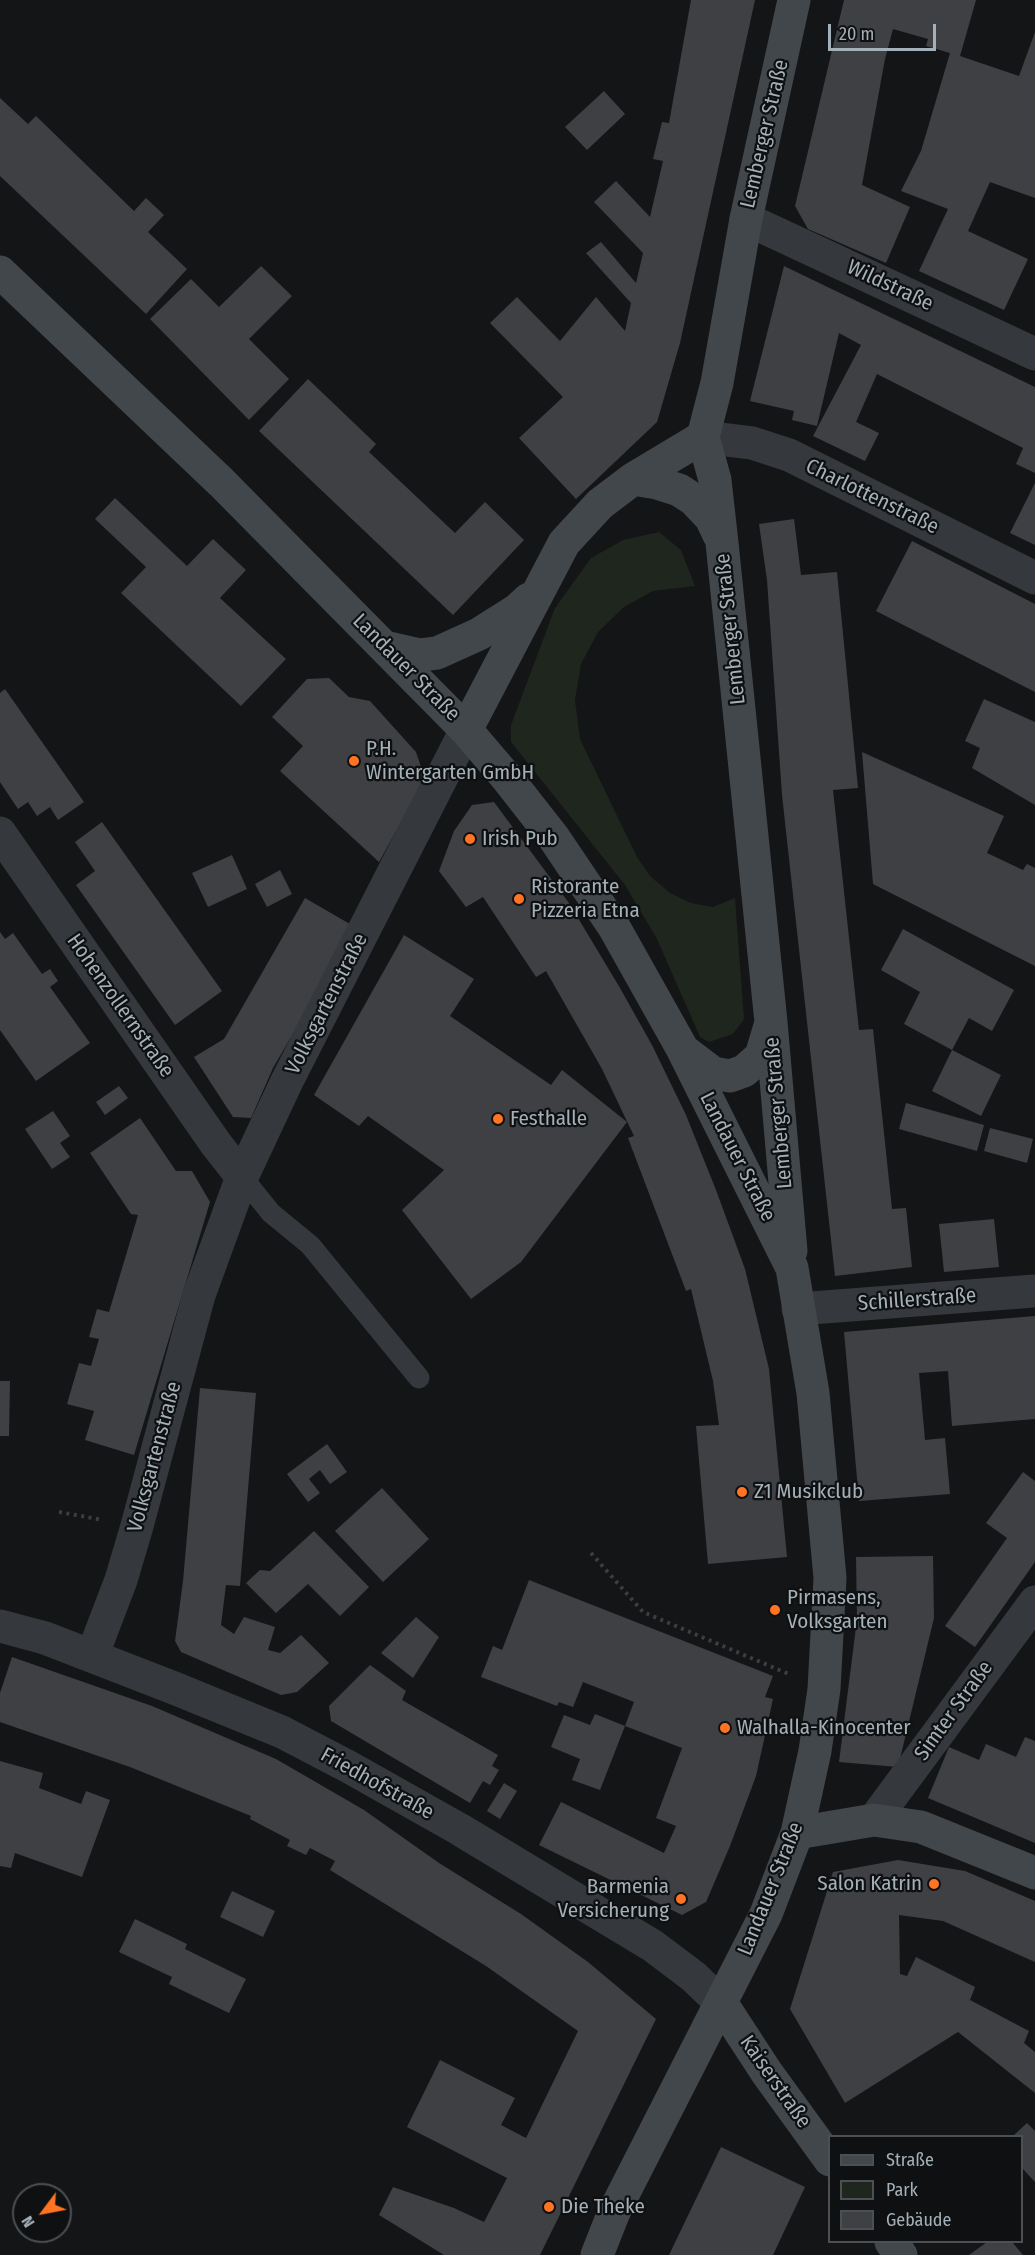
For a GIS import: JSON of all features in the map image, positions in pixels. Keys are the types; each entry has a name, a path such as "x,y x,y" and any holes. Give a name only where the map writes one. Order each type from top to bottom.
{"main road":[{"name":"Lemberger Straße","path":"792,1268 771,1022 722,543 715,480 703,437 717,383 746,219 794,0"},
{"name":"Landauer Straße","path":"0,272 222,483 386,647 466,730 554,838 608,917 683,1050 792,1268 813,1393 830,1578 825,1689 815,1751 797,1833 766,1914 614,2212 597,2255"},
{"name":"Volksgartenstraße","path":"466,730 564,543 600,504 633,479 703,437"},
{"path":"633,479 679,490 693,499 711,518 722,543"},
{"path":"386,647 420,655 437,653 489,628 517,610 537,591"},
{"path":"683,1050 713,1073 730,1076 744,1071 761,1056 771,1022"},
{"path":"797,1833 874,1820 921,1827 1035,1873"},
{"name":"Kaiserstraße","path":"722,2004 767,2073 828,2157"},
{"path":"893,2243 902,2255"}],"street":[{"name":"Wildstraße","path":"746,219 1035,354"},
{"name":"Charlottenstraße","path":"703,437 752,443 789,455 1035,578"},
{"name":"Volksgartenstraße","path":"92,1656 121,1580 138,1526 195,1306 242,1177 287,1081 466,730"},
{"name":"Hohenzollernstraße","path":"0,833 216,1144 242,1177"},
{"name":"Schillerstraße","path":"798,1309 1035,1291"},
{"name":"Simter Straße","path":"874,1820 1035,1602"},
{"name":"Friedhofstraße","path":"0,1626 45,1638 282,1732 349,1767 459,1829 653,1946 694,1977 722,2004"}],"lane":[{"path":"242,1177 271,1213 310,1245 420,1378"}],"path":[{"path":"59,1512 138,1526"},
{"path":"591,1553 643,1612 825,1689"}],"green space":[{"path":"659,532 681,550 695,586 653,591 624,607 598,632 581,664 575,700 580,739 637,857 650,876 670,893 691,903 713,907 735,898 744,1019 733,1034 709,1042 700,1037 657,939 625,885 511,742 511,725 555,608 591,558 623,540"}],"building":[{"path":"691,0 755,0 680,343 657,422 576,499 519,438 563,397 490,323 517,297 560,341 596,297 625,331 631,303 586,253 601,242 636,283 643,253 594,202 616,181 650,217 663,161 653,159 662,122 669,123"},
{"path":"844,0 976,0 960,56 1019,76 1035,32 1035,198 990,182 968,231 1028,259 1004,310 919,271 948,209 901,191 921,151 950,53 926,46 928,39 893,29 885,59 862,185 910,207 886,263 808,229 795,206"},
{"path":"604,91 625,114 587,150 565,127"},
{"path":"0,98 28,124 36,116 134,211 146,198 164,215 148,232 187,269 146,314 0,176"},
{"path":"261,266 292,296 249,339 289,379 249,420 150,319 191,279 219,307"},
{"path":"784,266 1035,387 1035,473 1016,464 1023,448 877,374 856,422 879,433 865,461 813,436 861,345 839,333 817,426 792,420 794,411 750,401"},
{"path":"308,379 376,444 369,452 455,533 485,502 524,540 453,615 259,431"},
{"path":"1035,483 1035,545 1010,533"},
{"path":"115,498 187,566 213,539 246,570 220,598 286,659 241,706 121,593 146,567 95,519"},
{"path":"794,519 801,575 837,572 858,788 833,790 859,1030 873,1029 892,1209 906,1208 912,1267 835,1276 782,795 767,580 759,524"},
{"path":"912,541 1035,604 1035,692 876,611"},
{"name":"P.H. Wintergarten GmbH","path":"329,678 349,697 370,701 416,752 425,779 379,862 280,771 303,746 272,717 307,679"},
{"path":"5,689 84,802 58,820 50,807 37,816 28,802 18,809 0,782 0,693"},
{"path":"984,699 1035,722 1035,805 972,768 980,748 965,741"},
{"path":"862,752 1004,816 987,853 1023,870 1027,864 1035,868 1035,966 873,884"},
{"path":"494,802 569,903 620,988 652,1045 686,1115 716,1190 745,1269 769,1369 787,1557 708,1564 696,1426 719,1425 713,1381 691,1289 686,1291 628,1138 634,1136 602,1069 546,971 536,977 483,897 466,907 439,871 454,831 472,805"},
{"path":"102,822 222,991 175,1025 76,885 95,871 75,842"},
{"path":"232,855 247,889 208,907 192,873"},
{"path":"280,870 292,894 267,907 255,884"},
{"path":"305,898 355,927 273,1068 251,1118 233,1117 194,1057 224,1039"},
{"path":"903,929 1014,990 992,1031 969,1018 952,1050 904,1024 920,992 881,970"},
{"path":"0,932 5,939 13,933 42,974 50,969 58,981 50,987 90,1043 36,1081 0,1030"},
{"name":"Festhalle","path":"404,935 474,979 450,1016 551,1085 562,1070 627,1122 521,1262 471,1299 402,1210 444,1170 368,1116 359,1126 314,1095"},
{"path":"952,1050 1001,1075 981,1116 932,1091"},
{"path":"119,1086 128,1098 105,1115 96,1102"},
{"path":"906,1103 984,1125 977,1151 899,1129"},
{"path":"53,1111 70,1136 60,1143 70,1157 52,1169 25,1129"},
{"path":"140,1118 176,1171 192,1171 210,1202 134,1455 85,1440 94,1411 67,1404 79,1363 91,1366 99,1339 89,1337 97,1309 109,1312 138,1215 131,1214 90,1153"},
{"path":"990,1128 1033,1139 1027,1163 984,1151"},
{"path":"994,1219 999,1267 944,1272 939,1224"},
{"path":"1035,1316 1035,1419 952,1426 948,1371 919,1373 925,1440 945,1438 950,1494 859,1501 844,1332"},
{"path":"0,1381 10,1381 9,1436 0,1436"},
{"path":"200,1388 256,1393 240,1586 226,1585 221,1625 234,1634 244,1617 275,1627 268,1650 280,1653 301,1635 329,1663 297,1692 281,1695 181,1652 175,1641 183,1581"},
{"path":"327,1444 347,1472 330,1484 320,1470 309,1479 320,1493 308,1502 287,1474"},
{"path":"1023,1472 1035,1481 1035,1562 975,1647 945,1626 1007,1538 986,1523"},
{"path":"382,1488 429,1539 383,1582 335,1531"},
{"path":"314,1531 369,1587 340,1616 308,1584 276,1613 246,1583 260,1570 270,1571"},
{"path":"933,1556 934,1618 898,1767 839,1762 857,1619 856,1557"},
{"path":"529,1580 773,1676 765,1697 773,1699 756,1776 730,1846 706,1902 682,1915 539,1845 561,1802 664,1853 676,1826 656,1818 682,1748 625,1726 634,1702 583,1682 573,1707 559,1702 557,1706 481,1677 493,1646 502,1650"},
{"path":"416,1617 439,1637 413,1678 381,1653"},
{"path":"12,1657 152,1706 276,1759 364,1810 439,1863 521,1914 588,1962 656,2019 540,2255 444,2255 379,2215 393,2187 454,2208 484,2222 507,2178 407,2127 440,2060 515,2098 501,2125 526,2138 578,2031 486,1966 330,1870 335,1861 310,1848 306,1855 287,1846 290,1840 250,1819 251,1816 130,1767 0,1722 0,1693"},
{"path":"370,1665 406,1691 402,1700 498,1755 492,1766 499,1770 490,1785 483,1781 470,1803 331,1721 329,1706"},
{"path":"595,1714 625,1726 600,1790 572,1780 580,1759 551,1747 564,1715 590,1725"},
{"path":"1025,1737 1035,1741 1035,1843 928,1798 949,1747 979,1760 986,1744 1016,1757"},
{"path":"0,1761 43,1773 39,1788 81,1804 86,1791 110,1800 82,1877 15,1853 11,1868 0,1866"},
{"path":"504,1783 517,1791 500,1819 487,1811"},
{"path":"898,1860 965,1871 1035,1901 1035,1962 943,1921 899,1915 900,1974 907,1976 916,1957 975,1987 970,2000 1029,2031 1024,2043 1035,2052 1035,2093 958,2032 845,2103 790,2009 833,1872"},
{"path":"232,1891 275,1911 263,1937 220,1917"},
{"path":"135,1919 187,1944 185,1949 246,1979 229,2013 169,1984 172,1977 119,1952"},
{"path":"1027,2123 1035,2131 1035,2182 1023,2169 1023,2135 1014,2135"},
{"path":"721,2147 805,2187 773,2255 669,2255"},
{"path":"986,2243 1013,2243 1023,2255 969,2255"}],"place":[{"name":"P.H. Wintergarten GmbH","path":"354,761"},
{"name":"Irish Pub","path":"470,839"},
{"name":"Ristorante Pizzeria Etna","path":"519,899"},
{"name":"Festhalle","path":"498,1119"},
{"name":"Z1 Musikclub","path":"742,1492"},
{"name":"Pirmasens, Volksgarten","path":"775,1610"},
{"name":"Walhalla-Kinocenter","path":"725,1728"},
{"name":"Salon Katrin","path":"934,1884"},
{"name":"Barmenia Versicherung","path":"681,1899"},
{"name":"Die Theke","path":"549,2207"}]}
